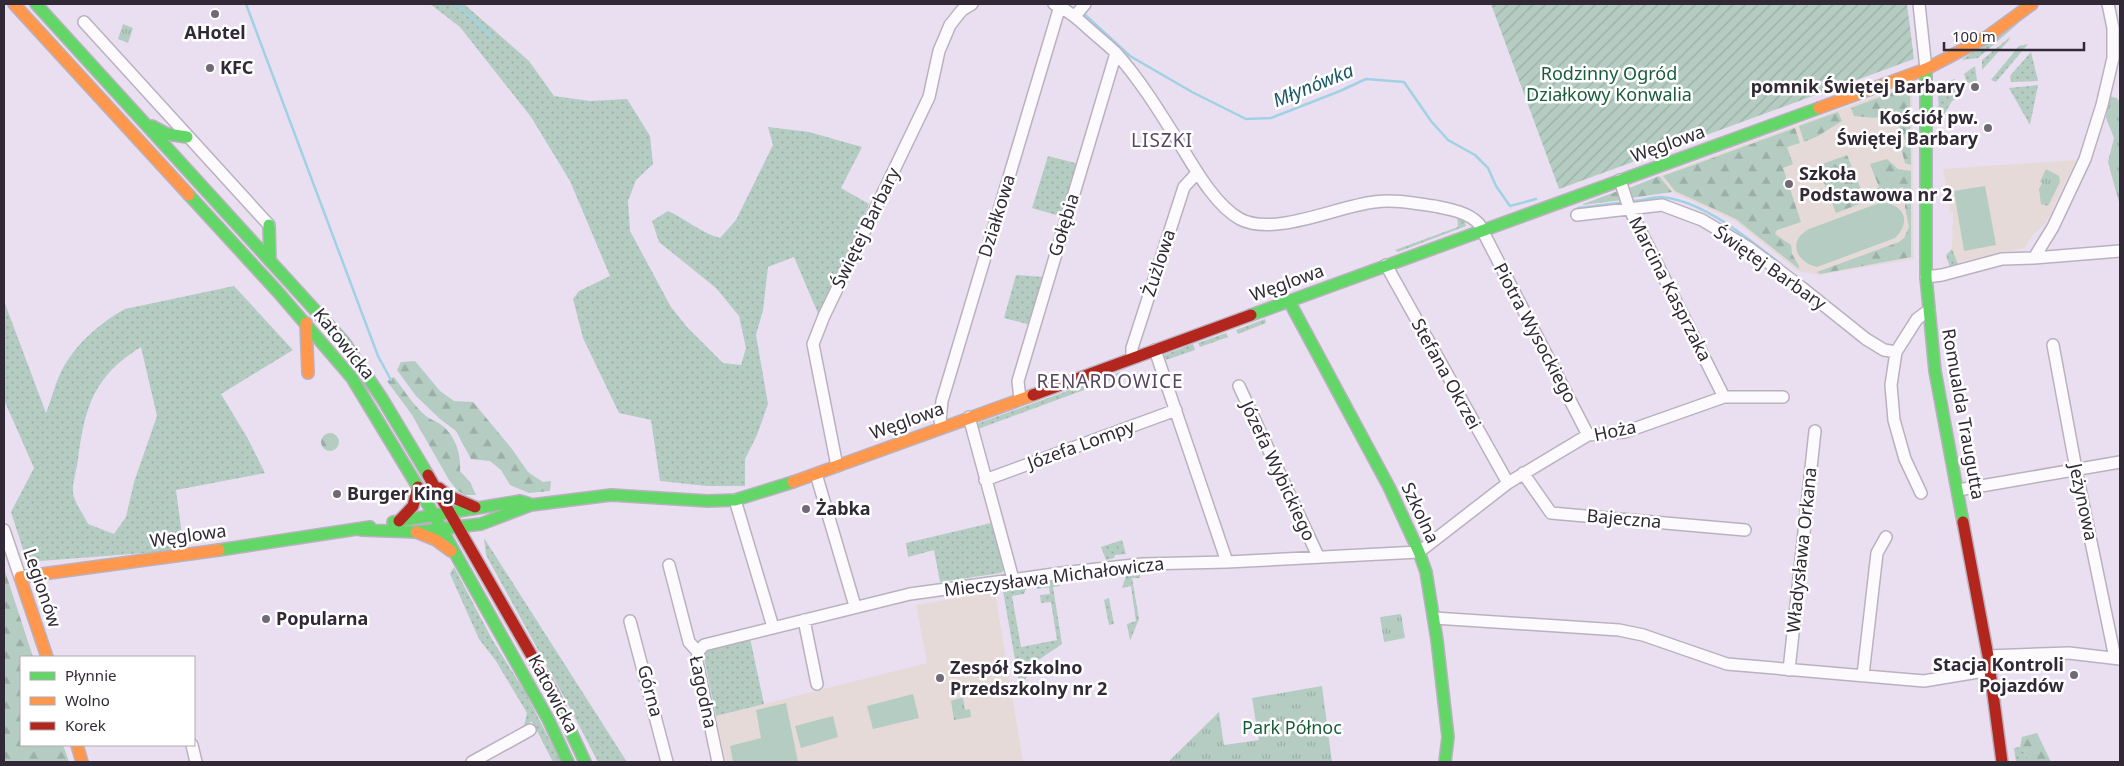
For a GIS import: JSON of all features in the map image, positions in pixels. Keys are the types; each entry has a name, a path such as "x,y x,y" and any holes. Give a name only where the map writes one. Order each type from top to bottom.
{"street":[{"name":"Katowicka","path":"14,4 306,323 352,378 442,529 548,719 568,762"},
{"name":"Katowicka","path":"36,4 344,342 386,403 436,486 555,699 585,762"},
{"name":"Świętej Barbary","path":"837,466 813,344 824,316 929,97 939,51 950,25 962,10 972,4"},
{"path":"1919,4 1926,69"},
{"name":"Węglowa","path":"361,530 416,532 481,524 531,504 611,495 708,501 736,500 766,492 1926,69 1987,37 2032,4"},
{"path":"2034,258 2052,227 2085,159 2102,105 2113,58 2113,28 2108,4"},
{"path":"1057,5 1080,10 1155,103 1197,172 1230,212 1241,220 1257,224 1297,220 1372,202 1391,200 1434,206 1463,213 1478,223 1482,230"},
{"name":"Działkowa","path":"942,427 940,420 942,401 1057,5"},
{"path":"84,22 269,225 270,260"},
{"name":"Gołębia","path":"1020,398 1018,381 1116,53"},
{"name":"Romualda Traugutta","path":"1926,69 1926,277 1928,310 1935,371 1988,656 2002,762"},
{"path":"145,123 168,134 187,137"},
{"name":"Żużlowa","path":"1132,358 1132,348 1184,187 1197,172"},
{"name":"Marcina Kasprzaka","path":"1620,180 1628,208 1724,397"},
{"name":"Świętej Barbary","path":"1577,215 1662,205 1702,220 1749,248 1866,339 1884,350 1896,352"},
{"name":"Piotra Wysockiego","path":"1482,230 1588,435"},
{"path":"1926,277 1942,275 2002,259 2120,250"},
{"name":"Stefana Okrzei","path":"1386,265 1508,483"},
{"name":"Szkolna","path":"1289,301 1389,487 1419,552 1426,572 1434,618 1448,737 1445,762"},
{"path":"1921,494 1905,459 1894,420 1891,385 1896,352 1920,315 1928,310"},
{"path":"306,323 308,373"},
{"name":"Jeżynowa","path":"2053,345 2076,469 2118,659"},
{"path":"1155,350 1228,562"},
{"name":"Józefa Wybickiego","path":"1238,386 1318,556"},
{"name":"Hoża","path":"1419,552 1508,483 1588,435 1625,432 1724,397 1783,397"},
{"name":"Józefa Lompy","path":"985,480 1176,410"},
{"path":"969,417 1013,579"},
{"name":"Władysława Orkana","path":"1789,670 1815,431"},
{"path":"1958,490 2120,462"},
{"name":"Bajeczna","path":"1523,473 1551,513 1745,530"},
{"path":"816,474 856,606"},
{"path":"436,486 449,496 475,507"},
{"path":"399,521 410,512 417,501 418,487"},
{"path":"736,500 773,628"},
{"name":"Węglowa","path":"20,577 361,530 475,507 520,501 531,504"},
{"name":"Legionów","path":"4,530 47,656"},
{"path":"416,532 436,540 458,558"},
{"path":"1863,675 1877,554 1886,537"},
{"name":"Mieczysława Michałowicza","path":"698,652 704,645 856,606 910,594 1013,579 1142,564 1228,562 1419,552"},
{"name":"Łagodna","path":"669,565 689,642 698,652 697,662 718,762"},
{"path":"1434,618 1619,630 1643,635 1727,664 1789,670 1924,681 1990,670"},
{"path":"804,620 817,684"},
{"name":"Górna","path":"630,621 667,762"},
{"path":"1988,656 2070,654 2118,659"},
{"path":"472,762 530,730"},
{"path":"77,746 82,762"},
{"path":"192,746 196,762"}],"shaded area":[{"name":"Szkoła Podstawowa nr 2","path":"1904,86 1912,92 1914,259 1819,275 1798,271 1735,221 1672,192 1659,176"},
{"name":"Szkoła Podstawowa nr 2","path":"2076,160 2045,224 2031,237 2025,248 1958,262 1952,249 1953,212 1950,211 1943,169"},
{"name":"Zespół Szkolno Przedszkolny nr 2","path":"995,592 1023,762 726,762 716,716 927,663 916,605"}],"green space":[{"path":"430,4 464,4 529,61 554,96 590,101 627,99 650,136 653,164 636,180 628,201 630,231 671,307 687,327 723,363 741,365 746,348 739,316 716,288 659,242 652,221 668,211 706,233 720,238 736,220 773,145 768,127 809,132 862,147 841,188 869,204 820,318 794,257 768,267 763,310 756,335 768,404 757,435 745,459 745,486 707,486 660,481 651,420 619,413 583,338 573,299 579,291 610,276 570,181 531,117 460,27"},
{"name":"Rodzinny Ogród Działkowy Konwalia","path":"1491,4 1907,4 1914,59 1559,189"},
{"path":"2020,22 1978,58 1961,60"},
{"path":"123,24 133,28 128,43 118,39"},
{"path":"2010,37 2009,40 1982,70 1982,60"},
{"path":"2028,44 1996,82 1991,80 2019,46"},
{"path":"2031,52 2038,81 2011,82 2010,76"},
{"path":"1975,66 1977,81 1967,83 1964,74"},
{"path":"1955,79 1957,98 1952,101 1939,123 1938,87 1941,83"},
{"path":"2038,85 2030,125 2009,88"},
{"path":"1902,89 1910,93 1911,165 1905,163 1901,148 1907,145 1893,112 1875,118 1854,116 1851,108"},
{"path":"2109,96 2117,98 2120,102 2120,206 2108,162 2114,138 2106,118"},
{"path":"1838,112 1842,121 1818,136 1804,142 1799,126"},
{"path":"1795,128 1800,143 1787,147 1793,164 1783,168 1801,222 1777,230 1775,234 1791,245 1792,254 1799,269 1736,219 1675,191 1663,176"},
{"path":"1847,155 1863,194 1879,187 1870,164 1887,159 1898,169 1911,171 1911,257 1820,274 1817,272 1899,242 1904,238 1909,227 1903,187 1836,213 1817,166"},
{"path":"1048,156 1079,164 1063,217 1032,208"},
{"path":"2046,169 2059,176 2060,182 2048,206 2041,204 2039,189"},
{"path":"1659,176 1672,192 1631,198 1627,189"},
{"path":"1985,186 1996,245 1964,251 1954,191"},
{"path":"1618,191 1622,200 1583,205 1583,204"},
{"path":"1882,202 1896,207 1903,215 1903,226 1895,238 1817,267 1804,261 1799,256 1796,245 1798,239 1809,229"},
{"path":"1457,216 1463,217 1466,226 1398,252 1395,250 1458,227"},
{"path":"1952,249 1959,266 1950,267 1946,255"},
{"path":"1016,275 1045,277 1031,325 1004,318"},
{"path":"234,286 293,350 221,394 248,439 265,473 176,490 184,550 27,562 11,512 34,468 4,400 4,301 46,413 64,366 76,349 91,333 125,309","holes":["141,347 157,416 134,482 126,517 114,534 88,524 73,493 84,423 94,394 102,381 112,369"]},
{"path":"1265,319 1266,323 1238,334 1236,330"},
{"path":"1226,333 1228,337 1200,347 1198,343"},
{"path":"1193,344 1195,350 1166,360 1164,355"},
{"path":"415,361 440,391 454,401 473,402 512,449 528,472 543,482 551,481 550,491 529,493 510,485 501,470 490,461 471,459 456,431 440,419 416,396 397,370 401,362"},
{"path":"1120,372 1122,376 978,429 976,424"},
{"path":"394,377 421,412 448,431 460,458 460,471 470,482 476,495 465,495 458,491 449,480 412,415 387,381"},
{"path":"330,433 336,436 339,442 336,448 330,451 324,448 321,442 324,436"},
{"path":"991,523 1004,570 1001,573 940,582 934,550 908,557 906,543"},
{"path":"484,538 627,762 598,762 486,555"},
{"path":"1122,540 1126,554 1115,555 1114,558 1106,560 1101,547"},
{"path":"454,567 493,641 525,692 561,762 553,762 532,721 524,726 527,713 496,661 479,639 450,574"},
{"path":"4,568 33,656 20,656 20,746 63,746 69,762 4,762"},
{"path":"1140,575 1140,578 1132,578 1139,619 1130,641 1127,624 1136,621 1131,586 1122,588 1126,576"},
{"path":"1054,581 1060,586 1053,587 1062,644 1037,661 1020,688 1003,591 1027,587 1024,594 1012,596 1021,647 1057,640 1051,602 1041,603 1040,595 1050,594 1049,587 1038,589 1033,584"},
{"path":"1109,598 1114,624 1109,625 1104,600"},
{"path":"1401,614 1405,638 1384,642 1380,617"},
{"path":"750,638 764,704 716,716 703,653 708,648"},
{"name":"Park Północ","path":"1322,686 1332,762 1168,762 1219,712 1224,745 1259,740 1252,698"},
{"path":"913,694 919,718 873,729 867,706"},
{"path":"963,697 965,710 970,709 971,717 954,720 951,701"},
{"path":"786,703 798,762 733,762 730,746 761,738 756,710"},
{"path":"833,716 838,737 801,748 795,726"},
{"path":"2037,733 2051,762 2031,762 2020,747 2022,737"},
{"path":"2020,747 2031,762 2016,762 2014,748"}],"waterway":[{"path":"246,4 378,356 391,380"},
{"path":"452,4 463,10 492,37"},
{"name":"Młynówka","path":"1083,13 1130,56 1192,92 1246,119 1271,118 1366,79 1404,82 1431,121 1448,140 1475,155 1488,168 1496,186 1510,206 1536,199"},
{"name":"Młynówka","path":"1634,201 1661,197 1693,205 1740,233 1781,264"},
{"name":"Młynówka","path":"1578,208 1619,203"}],"traffic: fast":[{"path":"36,4 344,342 383,400 428,475"},
{"path":"1926,69 1926,277 1935,371 1963,522"},
{"path":"1251,315 1819,108"},
{"path":"152,126 167,134 187,137"},
{"path":"189,195 278,292 352,378 418,487 548,719 568,762"},
{"path":"269,225 270,261"},
{"path":"1289,301 1389,487 1419,552 1426,572 1437,640 1448,737 1445,762"},
{"path":"361,530 416,532 481,524 531,505 611,495 708,501 735,500 793,482"},
{"path":"393,522 520,501 530,504"},
{"path":"219,550 370,527"},
{"path":"552,691 585,762"}],"traffic: slow":[{"path":"14,4 189,195"},
{"path":"1819,108 1926,69 1987,37 2032,4"},
{"path":"306,323 308,373"},
{"path":"793,482 1033,395"},
{"path":"416,532 436,540 451,551"},
{"path":"47,656 20,577 219,550"},
{"path":"77,746 82,762"}],"traffic: jam":[{"path":"1033,395 1251,315"},
{"path":"428,475 552,691"},
{"path":"399,521 413,506 418,487"},
{"path":"439,488 449,496 475,507"},
{"path":"1963,522 1988,656 2002,762"}],"place":[{"name":"AHotel","path":"215,14"},
{"name":"KFC","path":"210,68"},
{"name":"pomnik Świętej Barbary","path":"1975,87"},
{"name":"Kościół pw. Świętej Barbary","path":"1988,128"},
{"name":"Szkoła Podstawowa nr 2","path":"1789,184"},
{"name":"Burger King","path":"337,494"},
{"name":"Żabka","path":"806,509"},
{"name":"Popularna","path":"266,619"},
{"name":"Stacja Kontroli Pojazdów","path":"2074,675"},
{"name":"Zespół Szkolno Przedszkolny nr 2","path":"940,678"}],"district":[{"name":"LISZKI","path":"1162,140"},
{"name":"RENARDOWICE","path":"1110,381"}]}
